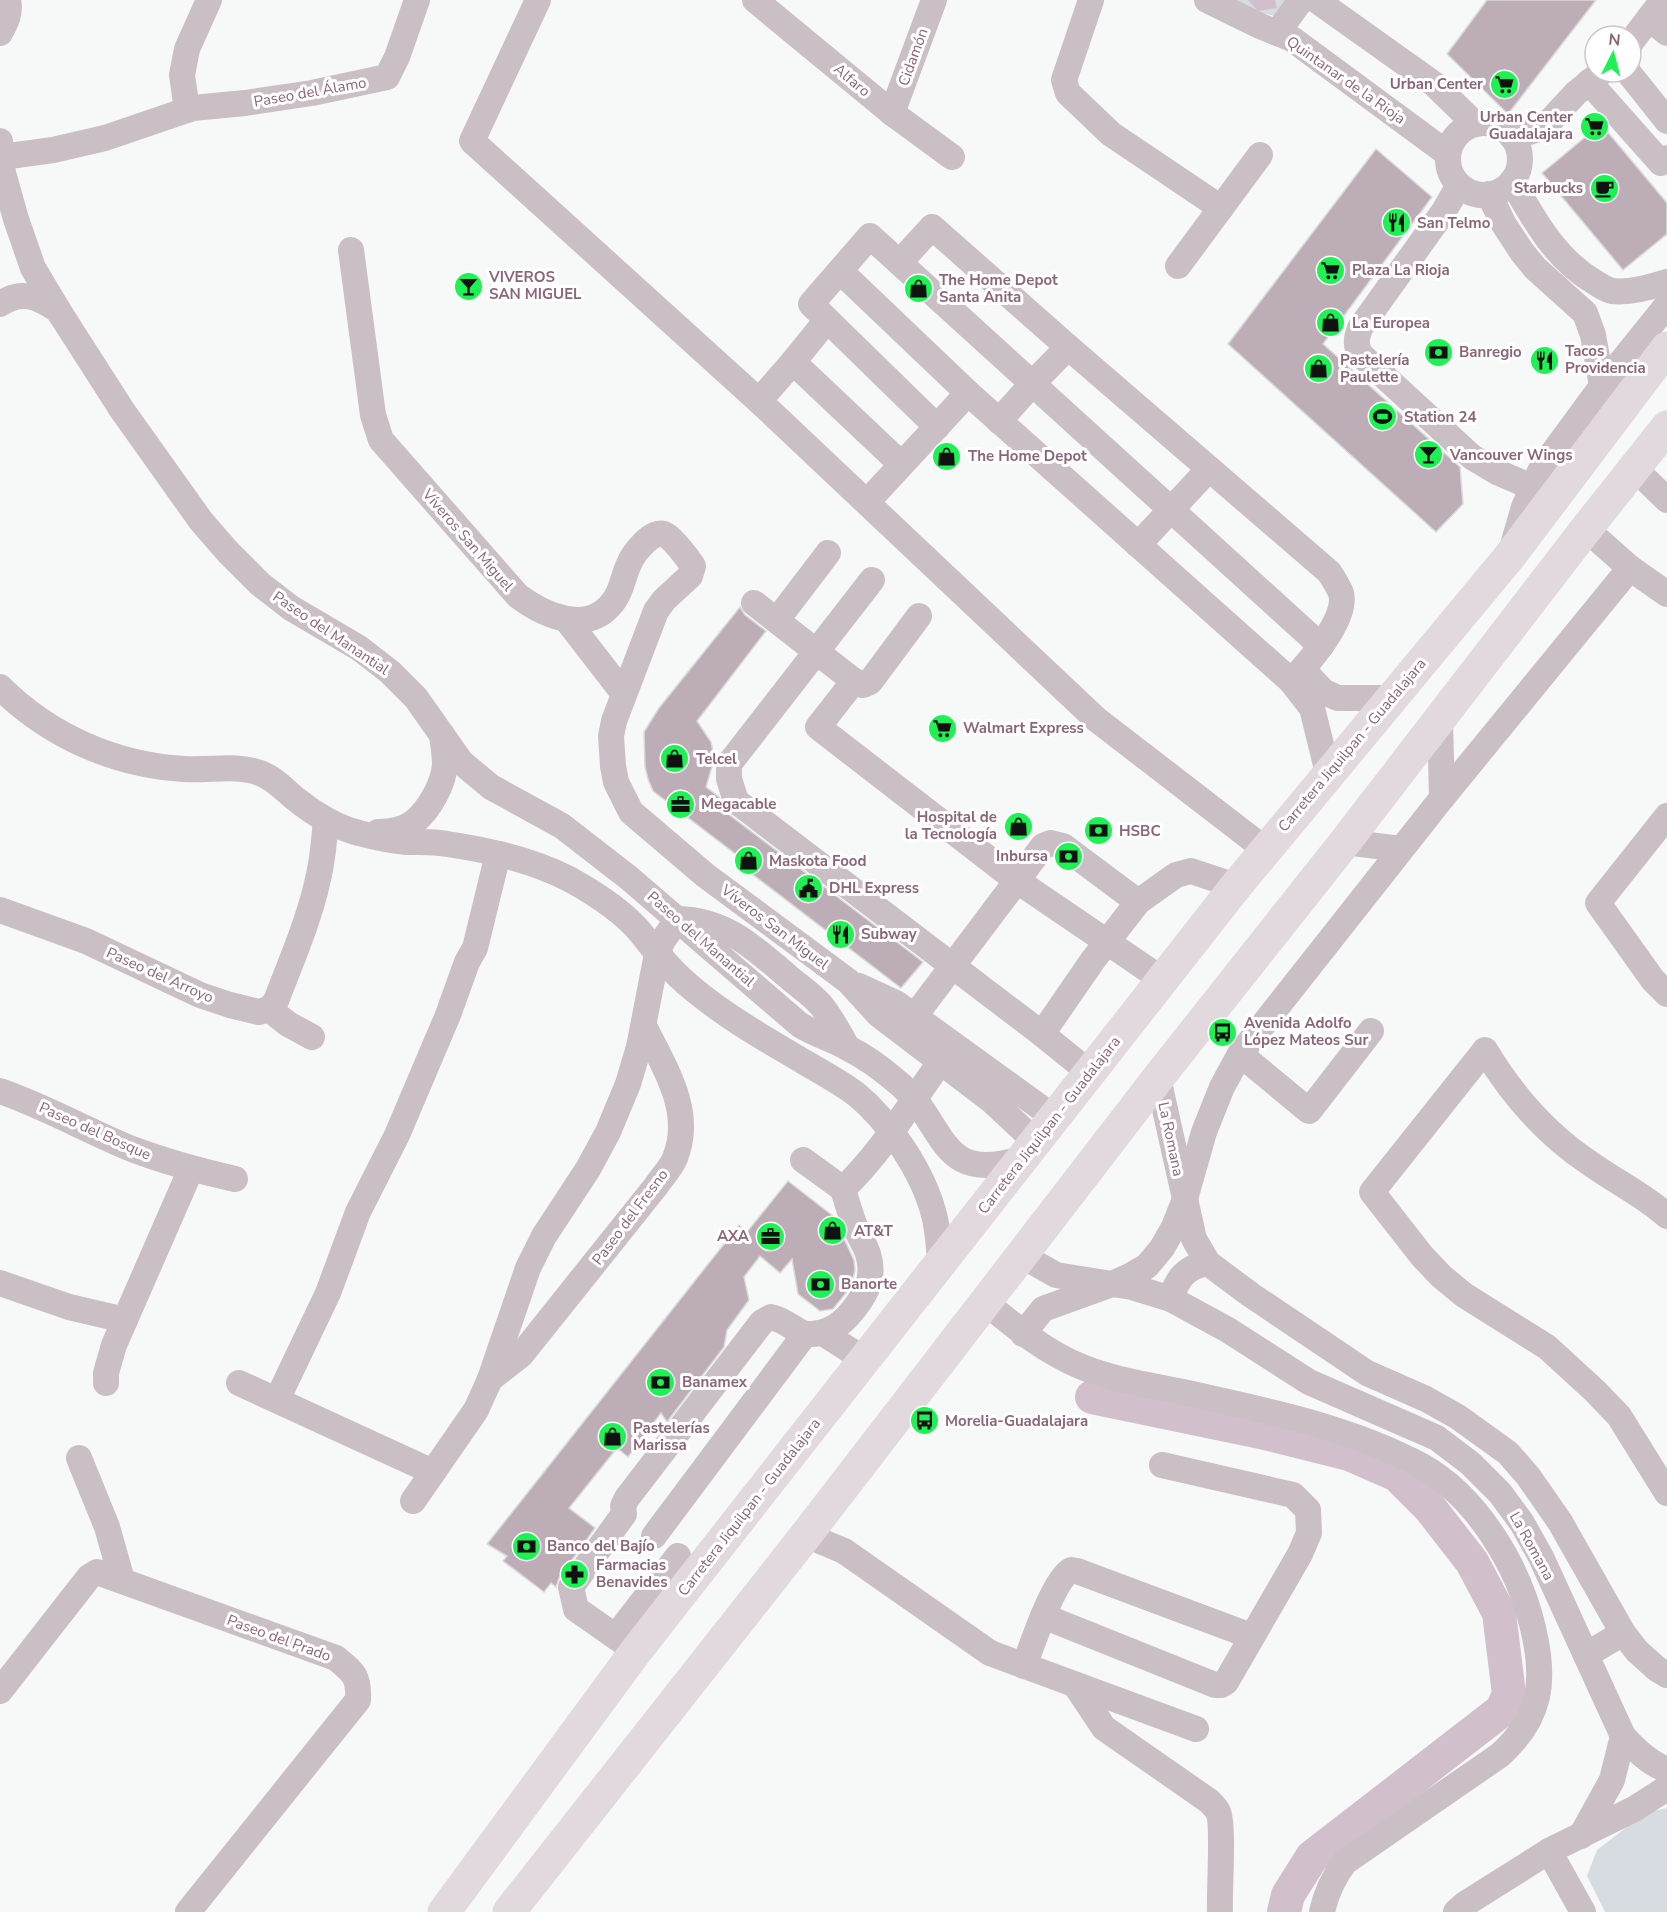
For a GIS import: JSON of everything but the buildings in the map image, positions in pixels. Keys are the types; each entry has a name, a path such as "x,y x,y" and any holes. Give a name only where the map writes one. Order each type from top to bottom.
{"highway":[{"name":"Carretera Jiquilpan - Guadalajara","path":"444,1912 626,1644 689,1563 865,1360 1236,886 1510,556 1543,492 1667,348"},
{"path":"509,1912 806,1535 1158,1078 1345,842 1667,427"}],"street":[{"path":"0,33 7,21 10,7 8,0"},
{"path":"187,110 182,75 187,49 209,0"},
{"name":"Paseo del Álamo","path":"1,149 54,150 105,138 187,110 312,93 387,76 397,57 417,0"},
{"path":"538,0 472,141 759,401 1096,719 1266,850"},
{"name":"Alfaro","path":"755,0 892,113 952,157"},
{"name":"Cidamón","path":"892,113 934,0"},
{"path":"1091,0 1064,80 1068,93 1111,134 1221,208"},
{"name":"Quintanar de la Rioja","path":"1207,0 1292,39 1448,154"},
{"path":"1277,33 1301,0"},
{"path":"1316,0 1434,84 1475,124"},
{"path":"1643,32 1660,17"},
{"path":"1506,132 1539,129 1587,84"},
{"path":"1591,84 1661,163 1667,158"},
{"path":"1639,84 1663,110"},
{"path":"1475,124 1493,124 1506,132 1518,147 1520,159 1518,171 1512,181 1498,192 1478,195 1459,185 1448,165 1451,144 1457,135 1475,124"},
{"name":"Paseo del Manantial","path":"1,149 3,173 33,268 58,310 122,410 201,521 260,584 291,608 359,648 390,672 416,699 461,762 491,787 562,826 629,878 800,1025 819,1036 847,1047 899,1083 915,1099 938,1138 960,1159 985,1166 1008,1163 1038,1139"},
{"path":"1178,266 1260,155"},
{"path":"1512,181 1545,236 1577,271 1610,291 1643,288 1667,282"},
{"path":"1459,185 1444,211 1360,328 1356,338 1356,347 1361,356 1472,458 1497,472 1543,492 1541,469 1602,386 1667,305"},
{"path":"1489,194 1503,223 1522,252 1535,268 1585,313 1593,335 1602,386"},
{"path":"900,262 932,227 1329,572 1341,594 1338,619 1321,646 1297,675"},
{"path":"937,427 811,304 870,236 1321,646"},
{"path":"1522,252 1545,236"},
{"name":"Víveros San Miguel","path":"351,250 374,416 381,440 510,588 540,610 578,621 603,611 613,602 631,560 648,539 658,534 666,535 692,564 693,570 690,576 656,610 614,721 611,736 616,782 631,813 705,875 848,981 879,1015 946,1053"},
{"path":"840,271 999,422 1138,545 1297,675 1338,698 1391,698"},
{"path":"0,304 7,299 22,295 42,299 58,310"},
{"path":"759,401 826,320"},
{"path":"999,422 1032,383 1068,347"},
{"path":"793,362 901,464"},
{"path":"867,502 968,393"},
{"path":"1634,468 1667,500"},
{"path":"1138,545 1209,469"},
{"path":"1586,529 1630,568 1667,594"},
{"path":"777,620 828,553"},
{"path":"1023,1334 1043,1309 1130,1276 1147,1266 1162,1248 1174,1227 1185,1199 1204,1132 1222,1087 1240,1054 1401,849 1630,568"},
{"path":"872,580 729,764 729,779 736,801 1090,1073"},
{"path":"753,603 854,681 863,684 870,682 919,616"},
{"path":"566,619 624,694"},
{"path":"1297,675 1312,708 1328,773"},
{"path":"854,681 818,727 1103,946 1159,985"},
{"path":"0,688 31,714 70,738 117,758 188,770 231,768 258,772 279,782 297,800 326,820 357,832 401,842 444,843 498,854 568,879 607,902 640,931 657,954 690,987 719,1010 860,1097 892,1134 911,1162 933,1210 939,1239 940,1263"},
{"path":"1440,720 1442,798"},
{"path":"357,832 392,832 413,823 426,809 438,788 445,765 442,734"},
{"path":"1667,816 1590,902 1667,994"},
{"path":"312,1037 288,1024 269,1009 276,1001 306,921 318,881 326,820"},
{"path":"1345,842 1401,849"},
{"path":"914,1017 1042,846 1051,843 1063,846 1138,902"},
{"path":"277,1400 328,1293 358,1212 397,1135 433,1084 453,1042 478,963 475,948 498,854"},
{"path":"1042,1034 1103,946 1138,902 1176,875 1191,871 1236,886"},
{"name":"Paseo del Arroyo","path":"0,910 86,941 200,995 258,1012 269,1009"},
{"name":"Paseo del Fresno","path":"413,1501 476,1410 490,1379 528,1268 544,1236 588,1169 608,1132 628,1084 644,1026 657,954 663,939 678,919"},
{"name":"Víveros San Miguel","path":"848,981 896,1003 914,1017 946,1053 1038,1139"},
{"name":"Paseo del Fresno","path":"490,1379 521,1355 656,1186 674,1159 680,1135 681,1116 676,1092 644,1026"},
{"path":"1240,1054 1309,1112 1371,1031"},
{"path":"1667,1216 1655,1205 1590,1164 1562,1142 1518,1098 1485,1050 1372,1192 1422,1256 1441,1276 1464,1295 1547,1347 1596,1391 1619,1416 1667,1493"},
{"path":"843,1189 858,1176 892,1134 946,1053"},
{"name":"La Romana","path":"1158,1078 1194,1239 1208,1263 1251,1295 1367,1373 1426,1399 1458,1417 1508,1453 1528,1476 1560,1522 1623,1633 1637,1651 1667,1675"},
{"name":"Paseo del Bosque","path":"0,1091 47,1109 130,1148 191,1169 235,1179"},
{"path":"654,1536 814,1334 843,1322 859,1304 870,1285 872,1270 868,1254 850,1213 843,1189 803,1160"},
{"path":"106,1383 109,1361 125,1320 191,1169"},
{"name":"La Romana","path":"1021,1255 1056,1275 1132,1287 1171,1299 1228,1330 1309,1382 1437,1438 1471,1464 1500,1493 1522,1523 1541,1557 1623,1736 1643,1756 1656,1766 1667,1770"},
{"path":"1171,1299 1174,1286 1183,1273 1195,1266 1208,1263"},
{"path":"0,1283 69,1307 125,1320"},
{"path":"985,1302 1023,1334 1059,1357 1084,1368 1281,1414 1330,1428 1422,1466 1456,1491 1469,1504 1482,1518 1503,1550 1531,1617 1540,1657 1535,1705 1527,1725 1515,1742 1500,1755 1345,1862 1329,1887 1322,1912"},
{"path":"626,1644 576,1609 571,1587 624,1514 623,1506 627,1498 762,1322 771,1317 782,1319 865,1360"},
{"path":"239,1383 433,1472"},
{"path":"79,1458 107,1527 122,1580"},
{"path":"1043,1616 1215,1685 1221,1685 1230,1678 1251,1636 1300,1554 1309,1533 1308,1510 1293,1495 1162,1465"},
{"path":"624,1514 689,1563"},
{"path":"806,1535 844,1551 990,1653 1196,1729"},
{"path":"1024,1666 1043,1616 1066,1573 1071,1570 1077,1570 1251,1636"},
{"name":"Paseo del Prado","path":"0,1690 89,1577 97,1572 336,1658 353,1672 359,1682 358,1700 188,1912"},
{"path":"1586,1655 1623,1633"},
{"path":"1076,1686 1104,1728 1209,1801 1219,1813 1221,1824 1218,1891 1220,1912"},
{"path":"1581,1836 1612,1780 1623,1736"},
{"path":"1456,1912 1549,1851 1634,1809 1667,1788"},
{"path":"1549,1851 1583,1912"}],"shaded area":[{"path":"1213,0 1291,0 1274,16"},
{"path":"1248,0 1275,0 1277,8 1258,11"},
{"path":"1667,1808 1667,1912 1605,1912 1587,1876 1597,1850 1645,1813"}],"waterway":[{"path":"1092,1397 1261,1432 1349,1454 1397,1475 1430,1508 1472,1562 1499,1613 1509,1694 1502,1710 1312,1857 1288,1895 1284,1912"}],"place":[{"name":"Urban Center","path":"1504,84"},
{"name":"Urban Center Guadalajara","path":"1594,126"},
{"name":"Starbucks","path":"1604,188"},
{"name":"San Telmo","path":"1396,223"},
{"name":"Plaza La Rioja","path":"1331,270"},
{"name":"VIVEROS SAN MIGUEL","path":"468,286"},
{"name":"The Home Depot Santa Anita","path":"918,289"},
{"name":"La Europea","path":"1331,323"},
{"name":"Banregio","path":"1438,352"},
{"name":"Tacos Providencia","path":"1544,360"},
{"name":"Pastelería Paulette","path":"1319,369"},
{"name":"Station 24","path":"1383,417"},
{"name":"Vancouver Wings","path":"1429,455"},
{"name":"The Home Depot","path":"947,456"},
{"name":"Walmart Express","path":"942,728"},
{"name":"Telcel","path":"675,759"},
{"name":"Megacable","path":"680,804"},
{"name":"Hospital de la Tecnología","path":"1018,826"},
{"name":"HSBC","path":"1098,831"},
{"name":"Inbursa","path":"1069,856"},
{"name":"Maskota Food","path":"748,861"},
{"name":"DHL Express","path":"808,888"},
{"name":"Subway","path":"840,934"},
{"name":"Avenida Adolfo López Mateos Sur","path":"1223,1032"},
{"name":"AT&T","path":"833,1231"},
{"name":"AXA","path":"770,1236"},
{"name":"Banorte","path":"820,1284"},
{"name":"Banamex","path":"661,1382"},
{"name":"Morelia-Guadalajara","path":"924,1421"},
{"name":"Pastelerías Marissa","path":"612,1437"},
{"name":"Banco del Bajío","path":"526,1546"},
{"name":"Farmacias Benavides","path":"575,1574"}]}
